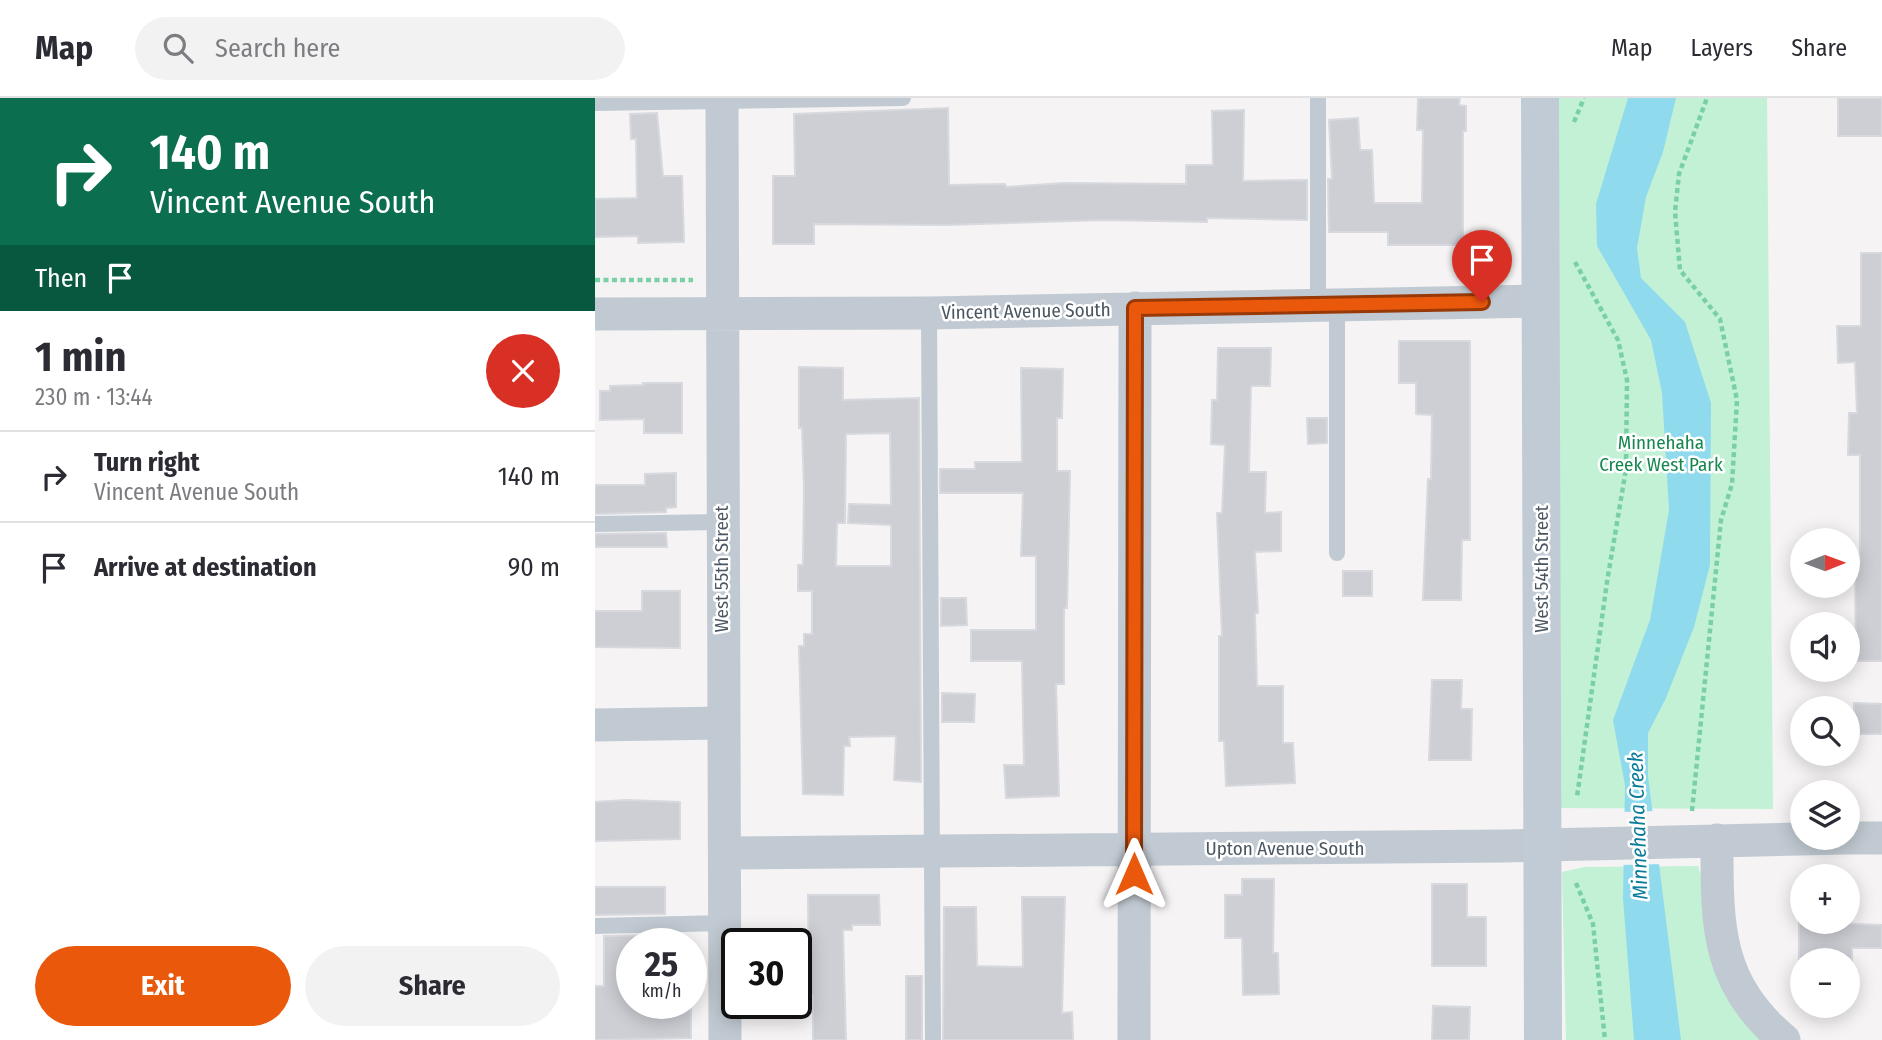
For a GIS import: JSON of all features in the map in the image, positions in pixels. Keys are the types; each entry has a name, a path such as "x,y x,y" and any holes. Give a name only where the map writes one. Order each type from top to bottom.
{"street":[{"name":"West 54th Street","path":"1540,98 1543,1040"},
{"name":"West 55th Street","path":"722,99 721,522 725,1040"},
{"name":"Vincent Avenue South","path":"595,314 721,311 929,313 1540,301"},
{"path":"1135,308 1135,1040"},
{"path":"595,725 722,723"},
{"name":"Upton Avenue South","path":"725,853 1600,844 1687,828 1717,841 1790,839"},
{"name":"Upton Avenue South","path":"1860,838 1882,838"},
{"path":"1717,841 1721,941 1734,983 1759,1019 1784,1040"}],"lane":[{"path":"595,103 903,98"},
{"path":"1318,98 1337,553"},
{"path":"929,313 933,1040"},
{"path":"595,524 721,522"},
{"path":"595,926 725,923"}],"path":[{"path":"1574,124 1584,98"},
{"path":"1687,828 1721,520 1732,484 1737,400 1720,319 1680,270 1675,212 1679,174 1707,98"},
{"path":"1574,259 1618,341 1627,380 1626,469 1607,582 1577,802"},
{"path":"595,280 692,279 698,287"},
{"path":"1576,882 1593,924 1605,1040"}],"green space":[{"name":"Minnehaha Creek West Park","path":"1551,98 1767,98 1773,809 1553,808"},
{"path":"1698,866 1734,983 1784,1040 1566,1040 1562,872 1584,867"}],"water":[{"name":"Minnehaha Creek","path":"1628,98 1676,98 1663,152 1646,197 1637,248 1641,278 1685,322 1711,403 1710,565 1694,627 1666,698 1648,733 1648,776 1681,1040 1634,1040 1623,898 1625,785 1613,720 1650,620 1669,510 1662,393 1651,340 1597,246 1596,204"}],"pier":[{"path":"1657,811 1665,864 1620,865 1621,812"}],"building":[{"path":"1418,98 1460,98 1459,105 1466,106 1466,131 1463,131 1463,245 1388,245 1388,232 1329,232 1328,179 1332,179 1329,120 1358,118 1360,150 1372,150 1374,203 1422,203 1423,130 1417,130"},
{"path":"1838,98 1882,98 1882,136 1838,136"},
{"path":"948,108 949,185 1005,184 1006,187 1064,183 1186,184 1186,165 1213,165 1212,111 1244,110 1243,181 1307,180 1307,220 1207,218 1207,222 1104,220 946,225 814,224 814,244 773,244 773,176 795,176 794,114"},
{"path":"657,113 663,176 682,176 684,242 638,243 638,236 595,237 595,199 637,198 636,139 631,139 630,114"},
{"path":"1861,253 1882,253 1882,661 1860,661 1860,612 1856,612 1855,598 1860,598 1860,455 1848,455 1849,413 1857,413 1855,362 1838,363 1837,326 1861,326"},
{"path":"1399,341 1470,341 1470,540 1462,540 1461,600 1423,600 1428,479 1431,479 1432,415 1416,414 1416,383 1399,383"},
{"path":"1218,348 1271,348 1270,386 1251,386 1249,472 1266,472 1265,513 1281,512 1281,551 1255,552 1257,686 1283,686 1283,743 1293,743 1295,783 1226,786 1224,741 1219,741 1219,636 1222,636 1217,513 1222,513 1225,445 1211,444 1212,400 1217,400"},
{"path":"799,367 843,368 843,400 919,398 921,782 894,780 896,736 849,737 850,746 844,746 843,795 803,794 799,646 804,646 804,634 812,634 812,591 798,591 798,565 803,565 804,488 802,428 799,428","holes":["890,433 891,505 849,504 848,523 891,525 891,566 836,566 837,523 845,523 846,434"]},
{"path":"1021,368 1063,369 1062,418 1057,418 1057,471 1070,471 1067,608 1064,608 1064,684 1056,684 1059,796 1006,798 1004,765 1024,765 1022,661 971,661 971,630 1036,630 1036,556 1021,556 1023,493 940,493 940,469 975,469 975,462 1022,462"},
{"path":"643,383 682,383 682,433 644,433 644,419 600,420 600,391 610,391 610,386 644,385"},
{"path":"1307,418 1327,418 1327,443 1308,444"},
{"path":"676,473 676,507 666,508 666,512 595,514 595,485 645,485 645,474"},
{"path":"666,533 667,547 595,547 595,534"},
{"path":"1343,571 1372,571 1372,596 1343,596"},
{"path":"642,591 680,591 680,648 595,647 595,611 642,611"},
{"path":"941,598 966,598 967,625 941,626"},
{"path":"1432,680 1462,680 1461,709 1472,709 1471,760 1429,760"},
{"path":"942,693 975,694 974,722 942,722"},
{"path":"1860,703 1882,704 1882,734 1860,734"},
{"path":"595,802 680,802 680,839 595,841"},
{"path":"1242,879 1274,879 1273,953 1278,953 1279,994 1243,995 1242,938 1225,938 1225,895 1242,895"},
{"path":"1432,884 1467,884 1467,917 1486,917 1486,966 1432,966"},
{"path":"595,887 665,887 665,914 595,915"},
{"path":"808,895 879,895 880,925 852,925 852,930 843,930 846,1040 813,1040 812,928 808,928"},
{"path":"1022,897 1065,897 1062,1013 1072,1012 1073,1040 943,1040 944,907 976,907 977,966 1023,967"},
{"path":"1860,924 1882,925 1882,948 1799,948 1799,934 1860,934"},
{"path":"604,936 616,936 616,1019 691,1019 691,1038 595,1040 595,986 604,986"},
{"path":"906,976 922,976 922,1040 906,1040"},
{"path":"1433,1006 1470,1007 1469,1040 1432,1040"}],"route":[{"path":"1134,874 1135,308 1482,302"}]}
